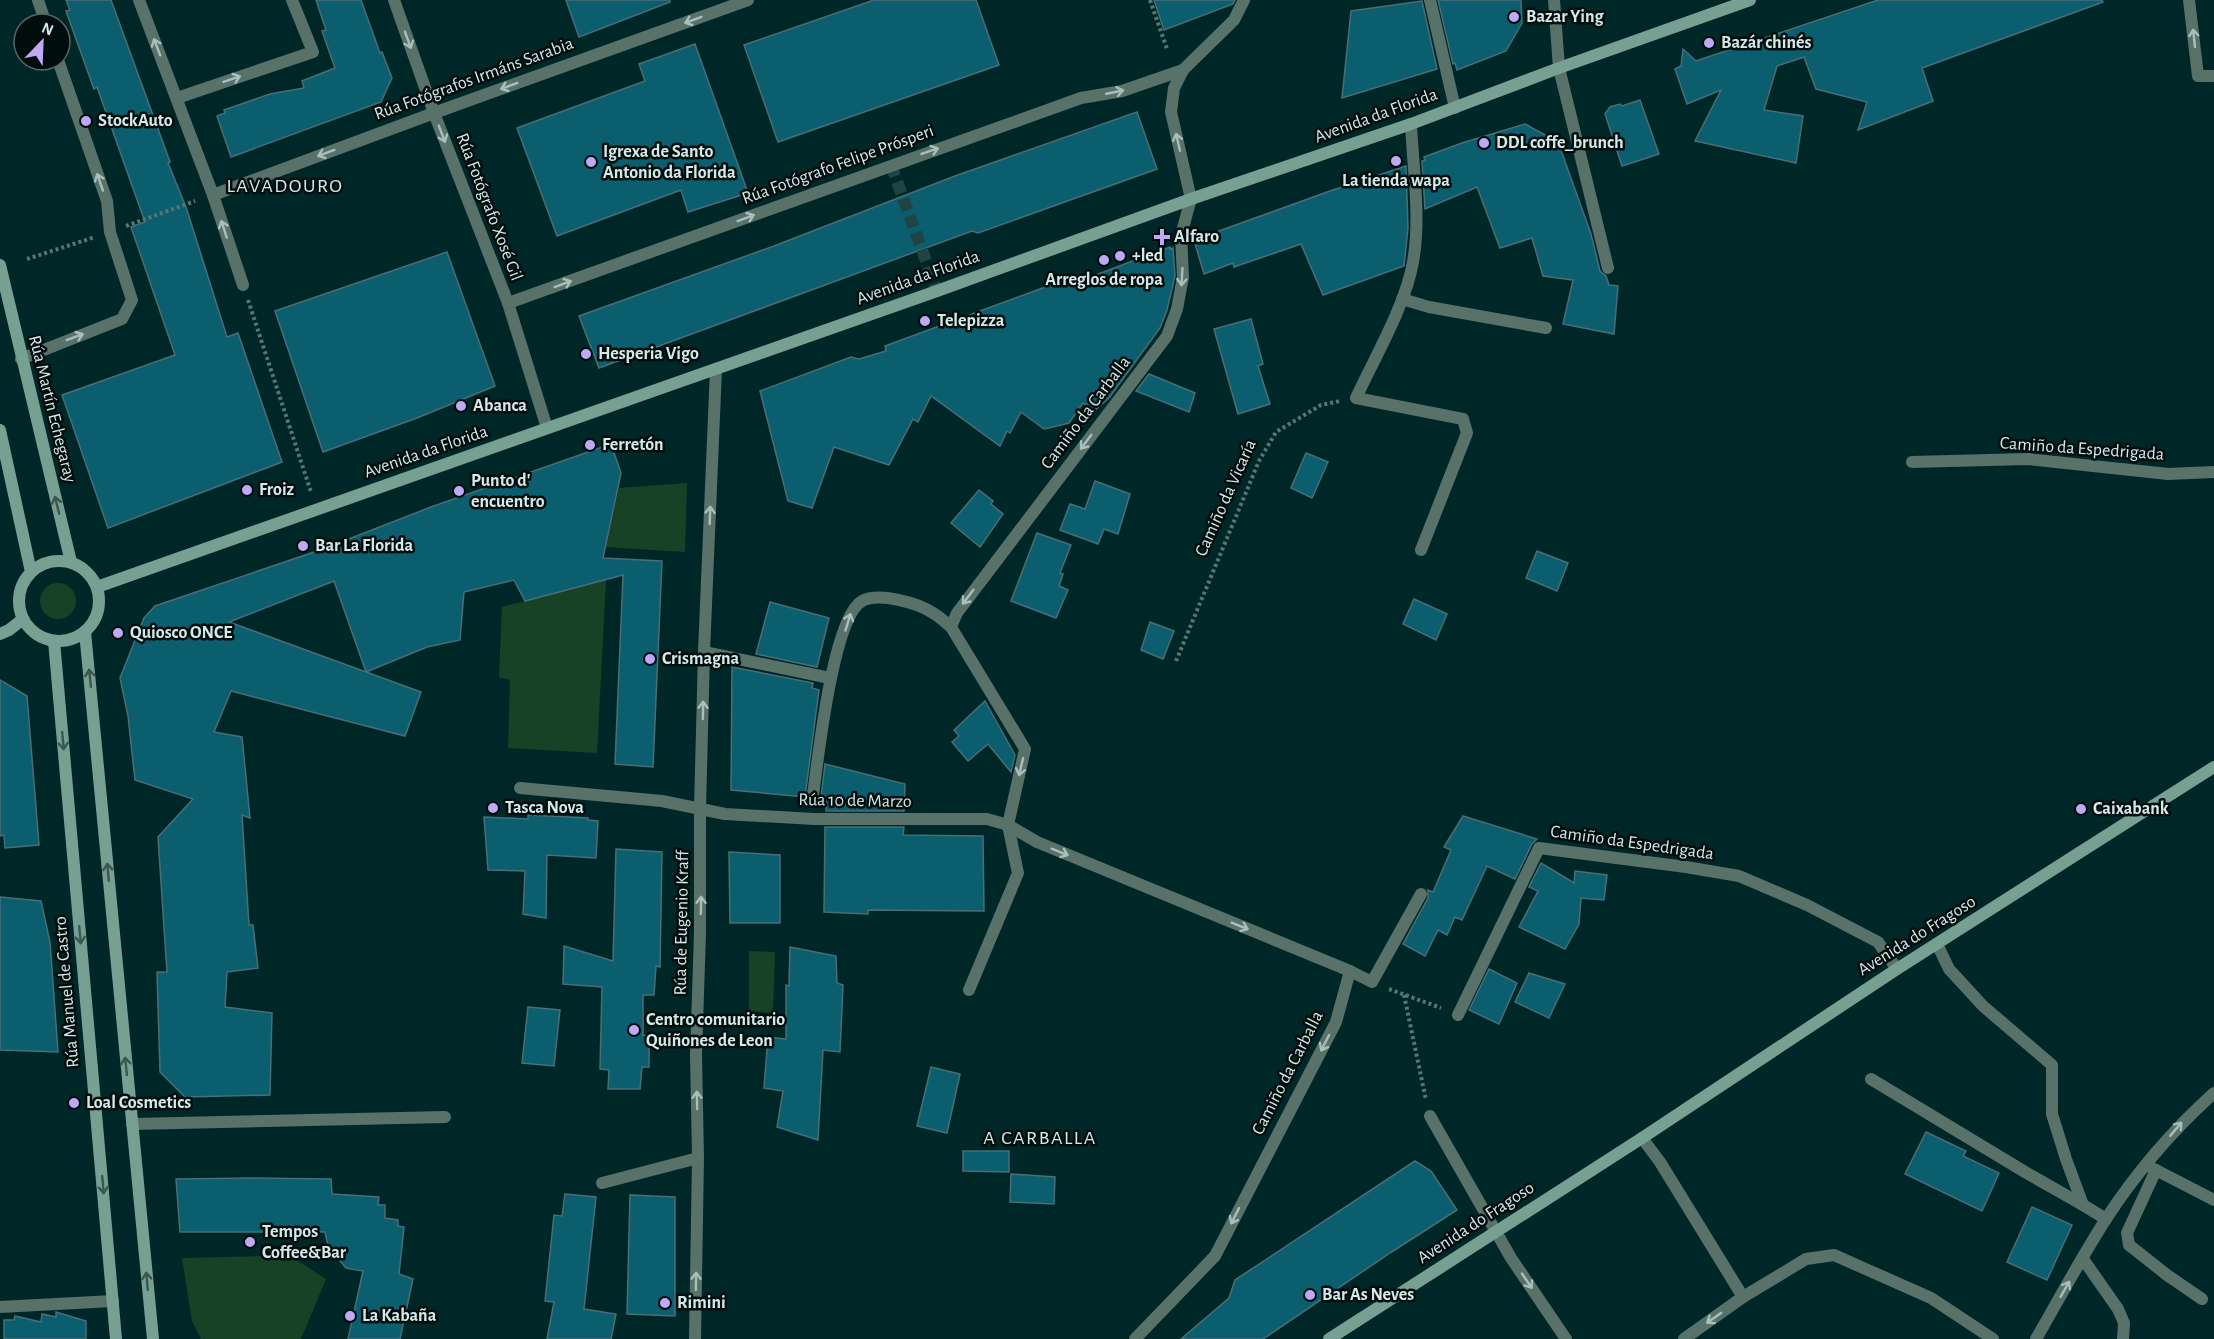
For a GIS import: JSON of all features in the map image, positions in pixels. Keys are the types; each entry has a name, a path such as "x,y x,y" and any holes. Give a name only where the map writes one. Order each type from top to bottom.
{"main road":[{"name":"Avenida da Florida","path":"97,587 1191,199 1411,124 1750,0"},
{"name":"Rúa Martín Echegaray","path":"0,265 71,562"},
{"path":"0,430 31,572"},
{"path":"50,562 71,562 82,567 91,576 97,587 98,611 94,622 85,632 76,638 54,641 31,630 23,619 19,606 19,594 23,582 40,565 50,562"},
{"path":"0,634 23,619"},
{"path":"85,632 153,1339"},
{"name":"Rúa Manuel de Castro","path":"54,641 116,1339"},
{"name":"Avenida do Fragoso","path":"1329,1339 1642,1138 1897,969 2214,767"}],"street":[{"path":"139,0 213,195 243,285"},
{"path":"177,98 313,52 291,0"},
{"name":"Rúa Fotógrafo Xosé Gil","path":"394,0 434,112 508,303 547,428"},
{"name":"Rúa Fotógrafos Irmáns Sarabia","path":"213,195 434,112 748,0"},
{"path":"1191,199 1171,112 1174,88 1184,70 1234,20 1244,0"},
{"path":"1430,0 1455,108"},
{"path":"1554,0 1559,68 1608,268"},
{"path":"2189,0 2198,76 2214,76"},
{"name":"Rúa Fotógrafo Felipe Prósperi","path":"508,303 1081,98 1122,91 1184,70"},
{"path":"21,359 122,320 132,300 110,232 107,201 62,72"},
{"path":"1411,124 1416,189 1413,264 1402,299 1356,398 1463,419 1467,433 1421,550"},
{"name":"Camiño da Carballa","path":"951,627 957,613 1167,336 1177,309 1183,277 1181,235 1191,199"},
{"path":"1402,299 1429,307 1546,328"},
{"name":"Rúa de Eugenio Kraff","path":"695,1339 700,808 716,369"},
{"name":"Camiño da Espedrigada","path":"1912,462 2028,459 2168,474 2214,472"},
{"path":"813,795 830,678 850,612 861,601 875,597 898,600 932,612 951,627 1025,749 1008,825 1018,873 969,990"},
{"path":"704,652 830,678"},
{"name":"Rúa 10 de Marzo","path":"519,788 662,801 725,814 814,819 987,819 1008,825"},
{"path":"1008,825 1037,842 1372,982 1421,894"},
{"name":"Camiño da Espedrigada","path":"1458,1015 1539,848 1739,876 1807,905 1878,942 1897,969"},
{"path":"1937,944 1949,969 1983,1006 2052,1065 2052,1114 2083,1205"},
{"name":"Camiño da Carballa","path":"1135,1339 1215,1256 1336,1022 1350,971"},
{"path":"1871,1078 2025,1173 2106,1219"},
{"path":"2036,1339 2106,1219 2151,1168 2183,1121 2214,1093"},
{"path":"1430,1116 1495,1232 1566,1339"},
{"path":"132,1124 445,1118"},
{"path":"1642,1138 1660,1162 1743,1297"},
{"path":"602,1183 698,1158"},
{"path":"2151,1168 2214,1200"},
{"path":"2151,1168 2127,1233 2129,1245 2202,1299"},
{"path":"1684,1339 1743,1297 1806,1259 1834,1255 1931,1298 1993,1339"},
{"path":"2083,1259 2118,1309 2124,1323 2123,1339"},
{"path":"0,1307 113,1301"}],"path":[{"path":"1150,0 1167,49"},
{"path":"122,228 213,195"},
{"path":"27,259 98,236"},
{"path":"243,285 316,509"},
{"name":"Camiño da Vicaría","path":"1176,661 1259,461 1276,432 1321,405 1356,398"},
{"path":"1430,1116 1404,995 1458,1015"}],"green space":[{"path":"687,483 685,552 606,547 619,488"},
{"path":"606,580 597,753 508,748 510,680 499,677 502,607"},
{"path":"58,583 71,588 76,601 71,614 58,619 45,614 40,601 45,588"},
{"path":"749,951 775,952 773,1013 749,1011"},
{"path":"266,1256 298,1261 326,1279 301,1339 201,1339 192,1321 182,1258"}],"building":[{"path":"66,0 111,0 170,162 168,163 186,207 227,337 238,333 282,462 108,528 62,395 175,355 131,227 145,222 97,87 94,89 72,28 72,12 66,11 70,10"},
{"path":"316,0 361,0 380,53 382,52 392,78 381,102 231,157 217,116 225,113 224,110 270,94 304,88 302,81 335,68 322,31 326,30"},
{"path":"566,0 670,0 670,2 579,37"},
{"path":"874,0 976,0 999,65 778,142 744,45"},
{"path":"1154,0 1235,0 1233,4 1164,30"},
{"path":"1438,0 1521,0 1522,23 1506,51 1457,70 1455,63 1453,64"},
{"path":"1878,0 2102,0 2103,2 1922,68 1933,101 1858,130 1867,102 1816,89 1804,57 1777,66 1764,110 1803,116 1796,163 1695,141 1721,90 1687,104 1675,69 1681,66 1683,49 1696,61"},
{"path":"1422,1 1437,69 1342,98 1351,11"},
{"path":"695,44 748,193 688,212 681,190 557,236 517,128 645,81 639,64"},
{"path":"1640,100 1659,154 1622,166 1605,114 1610,107"},
{"path":"1137,112 1157,169 978,233 972,231 599,368 579,316 774,246 955,176"},
{"path":"1525,124 1558,142 1591,234 1600,271 1606,276 1609,285 1618,286 1614,334 1563,324 1573,280 1543,276 1532,238 1500,248 1477,187 1425,209 1422,161 1425,160 1424,157"},
{"path":"1406,166 1408,228 1404,266 1323,295 1301,244 1234,267 1233,263 1204,274 1194,240"},
{"path":"1170,247 1170,249 1173,248 1175,276 1160,328 1109,398 1095,410 1083,403 1069,423 1044,429 1021,412 1010,433 1007,431 1000,446 931,396 918,422 913,419 889,465 834,447 812,508 788,501 760,391 851,357 859,359 886,351 885,346 1048,286 1069,285"},
{"path":"447,252 495,386 417,418 323,452 275,311"},
{"path":"1251,319 1263,364 1258,366 1270,404 1238,414 1214,329"},
{"path":"1149,374 1195,393 1189,412 1136,391"},
{"path":"611,444 621,473 603,558 662,561 653,767 615,764 623,575 525,601 514,580 464,592 460,640 427,647 366,672 421,692 405,736 231,691 214,732 242,737 250,818 242,815 249,925 253,925 258,968 227,972 225,1007 272,1013 270,1095 185,1097 160,1072 157,972 167,972 158,837 193,799 135,780 128,716 120,678 144,618 155,606 323,549 431,507","holes":["334,581 366,672 229,622"]},
{"path":"1306,453 1328,462 1312,498 1291,488"},
{"path":"1095,481 1130,494 1118,534 1104,529 1098,544 1060,530 1070,504 1085,509"},
{"path":"979,490 993,501 991,504 1003,514 980,547 951,523"},
{"path":"1037,533 1071,545 1060,573 1063,574 1059,586 1068,590 1056,618 1011,601"},
{"path":"1537,551 1568,563 1557,591 1526,578"},
{"path":"1414,599 1447,614 1436,640 1403,624"},
{"path":"770,602 829,618 817,667 756,654"},
{"path":"1150,622 1174,631 1163,659 1141,650"},
{"path":"732,667 813,683 812,688 819,690 805,797 731,790"},
{"path":"0,680 27,696 39,845 5,848 4,835 0,836"},
{"path":"985,701 1015,755 1011,772 988,744 968,761 952,742 959,736 954,730"},
{"path":"825,764 905,784 904,811 826,811 826,801 822,801 821,798"},
{"path":"528,815 588,818 588,820 598,821 596,858 547,855 546,918 523,914 525,871 488,870 484,817 528,819"},
{"path":"1463,816 1537,839 1532,844 1515,879 1487,866 1462,920 1455,917 1447,935 1438,930 1425,956 1403,944 1428,898 1428,890 1433,892 1451,850 1444,847"},
{"path":"825,827 904,827 903,835 983,836 984,911 868,910 868,914 824,912"},
{"path":"616,849 662,852 660,967 656,966 654,995 643,995 643,1035 649,1036 649,1067 642,1067 640,1089 608,1089 609,1070 600,1069 602,987 563,984 564,946 613,961"},
{"path":"729,852 780,855 780,923 730,923"},
{"path":"1541,863 1574,883 1575,871 1607,875 1604,900 1581,898 1579,924 1565,949 1519,927 1538,891 1529,887"},
{"path":"0,897 41,901 50,942 58,1052 0,1050"},
{"path":"790,947 836,956 837,983 843,985 840,1052 823,1050 818,1140 777,1127 783,1091 764,1088 768,1037 786,1039 786,985 789,986"},
{"path":"1489,969 1517,983 1499,1024 1469,1010"},
{"path":"1529,973 1565,984 1549,1018 1515,1002"},
{"path":"528,1007 560,1010 554,1066 522,1063"},
{"path":"931,1067 960,1074 947,1133 917,1126"},
{"path":"1926,1132 1966,1151 1963,1156 1999,1173 1982,1211 1905,1174"},
{"path":"963,1151 1009,1151 1009,1172 963,1171"},
{"path":"1415,1161 1431,1171 1457,1210 1263,1339 1181,1339 1229,1298 1235,1280"},
{"path":"1011,1174 1055,1177 1054,1204 1010,1202"},
{"path":"176,1179 331,1179 332,1194 379,1197 378,1205 385,1205 385,1218 398,1220 398,1226 404,1227 399,1274 413,1279 400,1339 348,1339 363,1271 346,1268 328,1246 325,1232 180,1232"},
{"path":"565,1194 596,1197 584,1309 616,1314 611,1339 547,1339 554,1302 545,1301 554,1215 562,1216"},
{"path":"630,1195 675,1197 675,1316 627,1314"},
{"path":"2032,1207 2072,1225 2047,1280 2007,1262"},
{"path":"56,1312 86,1321 86,1339 4,1339 4,1320 14,1320 15,1316 41,1322 42,1314 56,1317"}],"tunnel":[{"path":"891,165 937,291"}],"place":[{"name":"Bazar Ying","path":"1514,17"},
{"name":"Bazár chinés","path":"1709,43"},
{"name":"StockAuto","path":"86,121"},
{"name":"DDL coffe_brunch","path":"1484,143"},
{"name":"La tienda wapa","path":"1396,161"},
{"name":"Igrexa de Santo Antonio da Florida","path":"591,162"},
{"name":"Alfaro","path":"1162,237"},
{"name":"+led","path":"1120,256"},
{"name":"Arreglos de ropa","path":"1104,260"},
{"name":"Telepizza","path":"925,321"},
{"name":"Hesperia Vigo","path":"586,354"},
{"name":"Abanca","path":"461,406"},
{"name":"Ferretón","path":"590,445"},
{"name":"Froiz","path":"247,490"},
{"name":"Punto d' encuentro","path":"459,491"},
{"name":"Bar La Florida","path":"303,546"},
{"name":"Quiosco ONCE","path":"118,633"},
{"name":"Crismagna","path":"650,659"},
{"name":"Tasca Nova","path":"493,808"},
{"name":"Caixabank","path":"2081,809"},
{"name":"Centro comunitario Quiñones de Leon","path":"634,1030"},
{"name":"Loal Cosmetics","path":"74,1103"},
{"name":"Tempos Coffee&Bar","path":"250,1242"},
{"name":"Bar As Neves","path":"1310,1295"},
{"name":"Rimini","path":"665,1303"},
{"name":"La Kabaña","path":"350,1316"}],"district":[{"name":"LAVADOURO","path":"285,186"},
{"name":"A CARBALLA","path":"1040,1138"}]}
